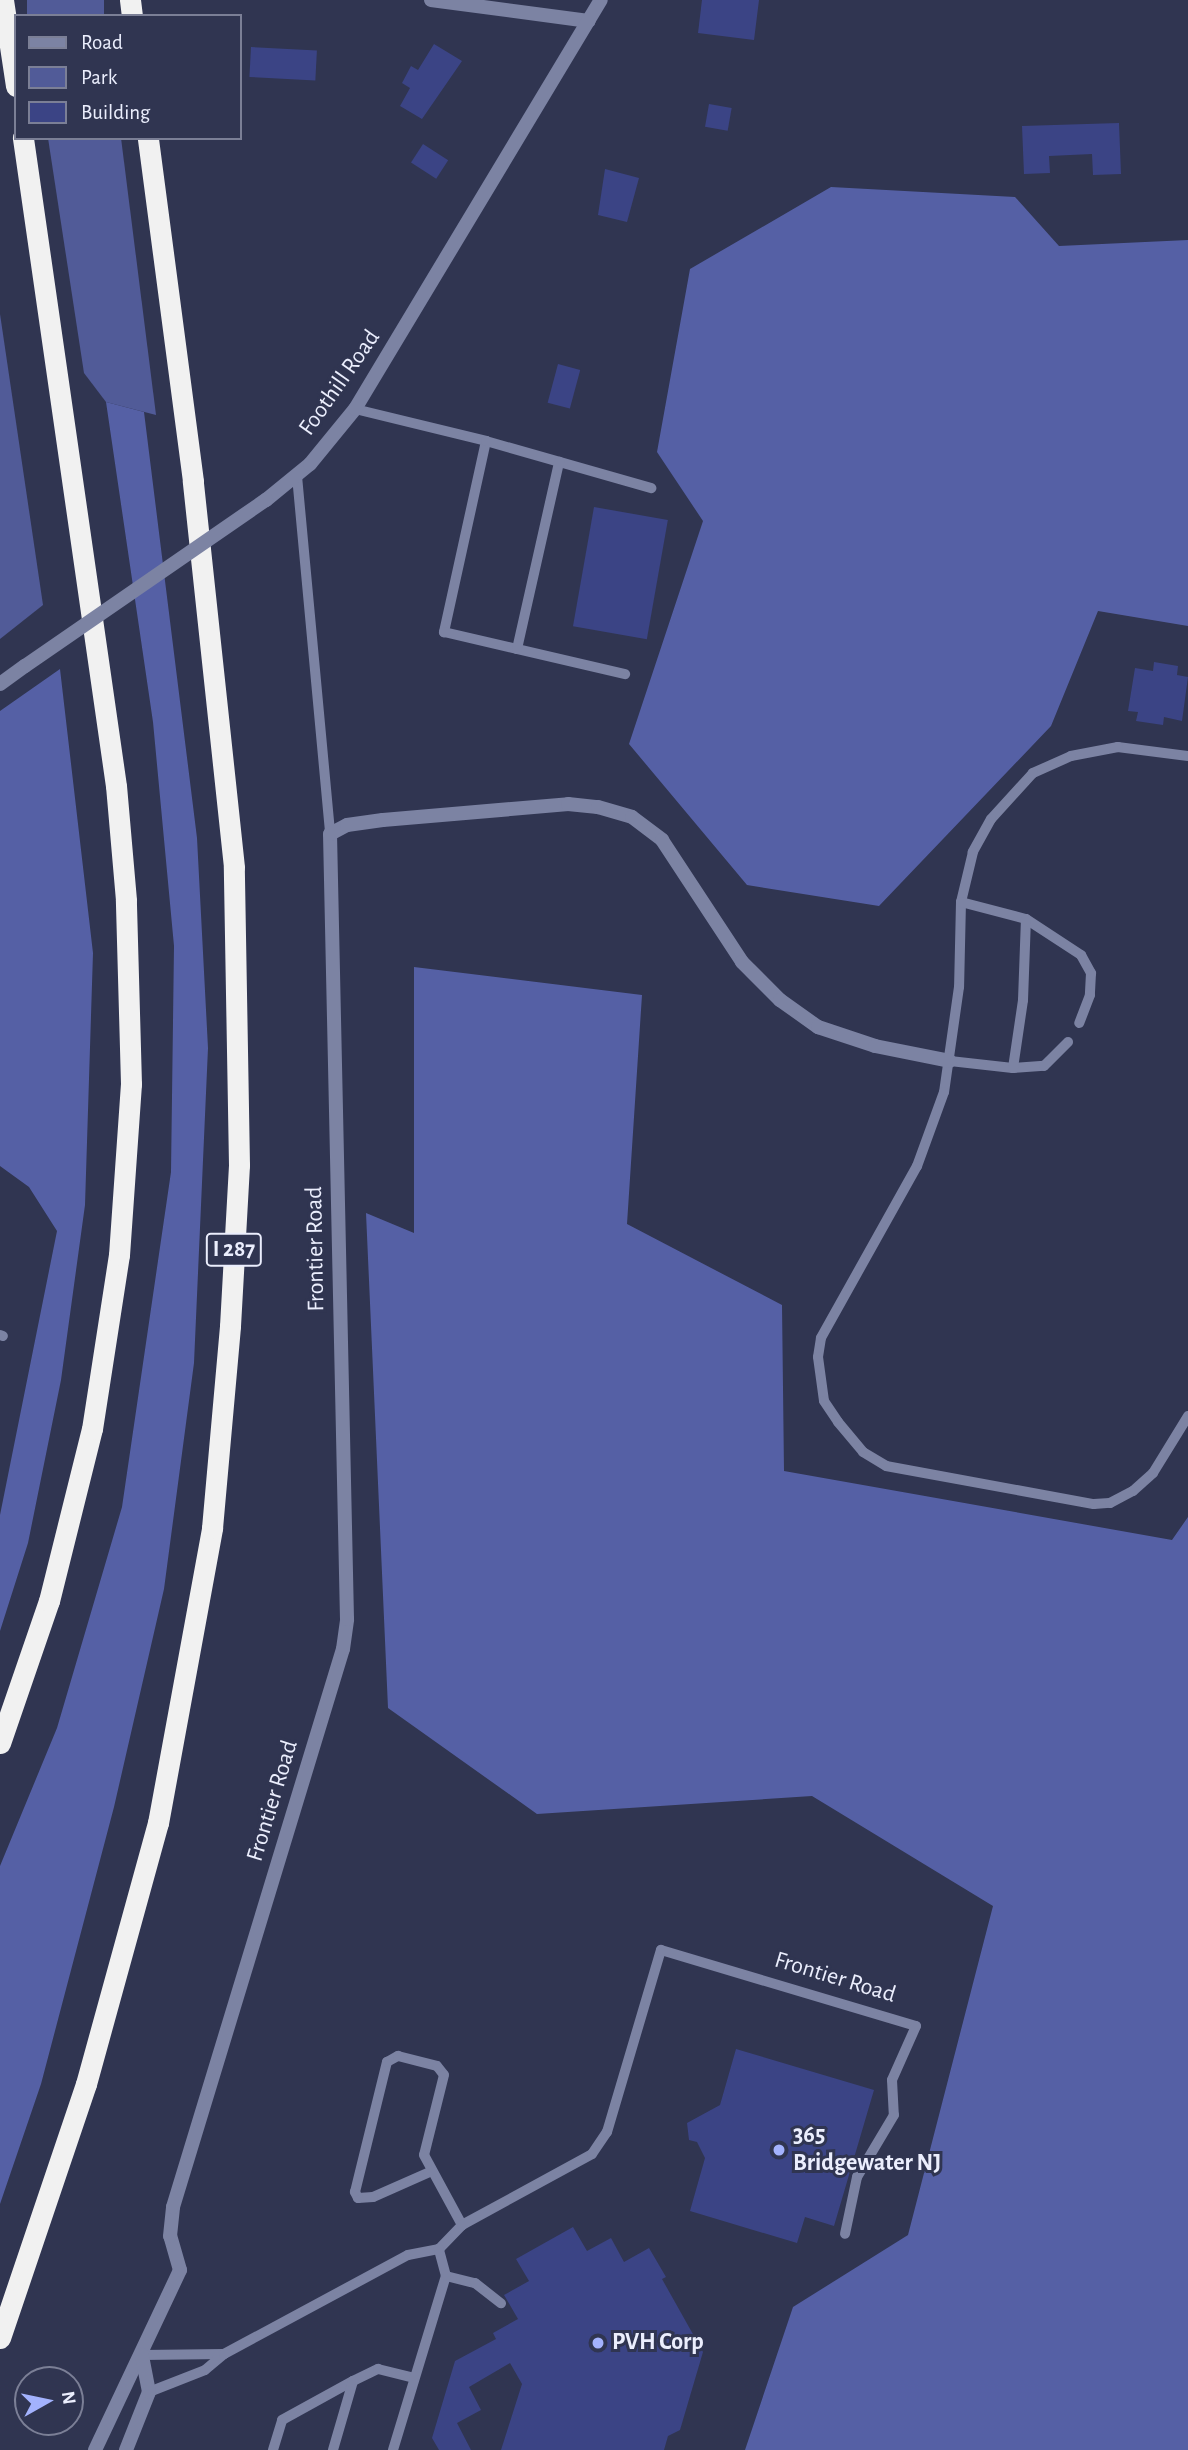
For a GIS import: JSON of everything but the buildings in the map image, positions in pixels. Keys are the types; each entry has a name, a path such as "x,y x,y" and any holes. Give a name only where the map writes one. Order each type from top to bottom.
{"highway":[{"path":"3,0 14,73"},
{"path":"0,1744 49,1601 92,1429 119,1255 131,1084 126,900 116,786 23,140"},
{"name":"I 287","path":"0,2338 86,2084 158,1823 212,1528 230,1326 239,1165 234,867 195,494 148,140"}],"street":[{"path":"431,0 589,21"},
{"name":"Foothill Road","path":"0,684 298,476 355,409 601,0"},
{"path":"330,834 347,825 383,820 568,804 598,807 632,817 662,840 742,962 780,1000 818,1027 875,1045 950,1061"},
{"name":"Frontier Road","path":"95,2450 142,2356 180,2270 170,2236 173,2207 343,1649 347,1619 330,834"},
{"path":"126,2450 149,2392 142,2356"}],"lane":[{"path":"355,409 486,441 651,488"},
{"path":"486,441 444,632 625,674"},
{"path":"517,649 559,462"},
{"path":"298,476 330,834"},
{"path":"1188,756 1118,747 1071,756 1033,773 1010,793 985,830 973,852 961,902 959,987 944,1092 917,1166 821,1338 818,1378 838,1422 863,1452 886,1466 1094,1504 1110,1503 1133,1491 1153,1473 1188,1416"},
{"path":"961,902 1026,919 1081,955 1090,973 1090,995 1079,1023"},
{"path":"1013,1068 1023,1000 1026,919"},
{"path":"950,1061 1013,1068 1044,1066 1068,1042"},
{"name":"Frontier Road","path":"462,2225 572,2166 601,2141 661,1950 916,2026 892,2080 894,2115 857,2178 845,2234"},
{"path":"149,2392 205,2370 224,2354 408,2255 439,2249 462,2225 425,2155 444,2075 437,2066 398,2056 387,2062 355,2192 358,2198 373,2197 432,2171"},
{"path":"393,2450 446,2276 439,2249"},
{"path":"446,2276 475,2283 501,2303"},
{"path":"142,2356 224,2354"},
{"path":"273,2450 282,2420 353,2381 378,2369 414,2378"},
{"path":"333,2450 353,2381"}],"green space":[{"path":"27,0 104,0 104,14 27,14"},
{"path":"48,140 121,140 156,415 106,402 84,373"},
{"path":"0,314 43,605 0,639"}],"shaded area":[{"path":"831,187 1015,197 1059,246 1188,240 1188,626 1098,611 1051,726 879,906 747,885 629,744 703,521 657,452 690,269"},
{"path":"106,402 144,412 197,838 208,1048 194,1363 164,1589 114,1807 41,2084 0,2204 0,1866 57,1728 122,1507 171,1172 174,946 153,722"},
{"path":"60,669 93,953 85,1205 61,1380 28,1543 0,1631 0,1515 57,1231 29,1187 0,1166 0,711"},
{"path":"414,967 642,995 627,1224 782,1305 784,1471 1172,1540 1188,1517 1188,2450 745,2450 793,2307 908,2235 993,1906 812,1796 537,1814 388,1708 366,1213 414,1233"}],"place":[{"name":"365 Bridgewater NJ","path":"779,2150"},
{"name":"PVH Corp","path":"598,2343"}]}
